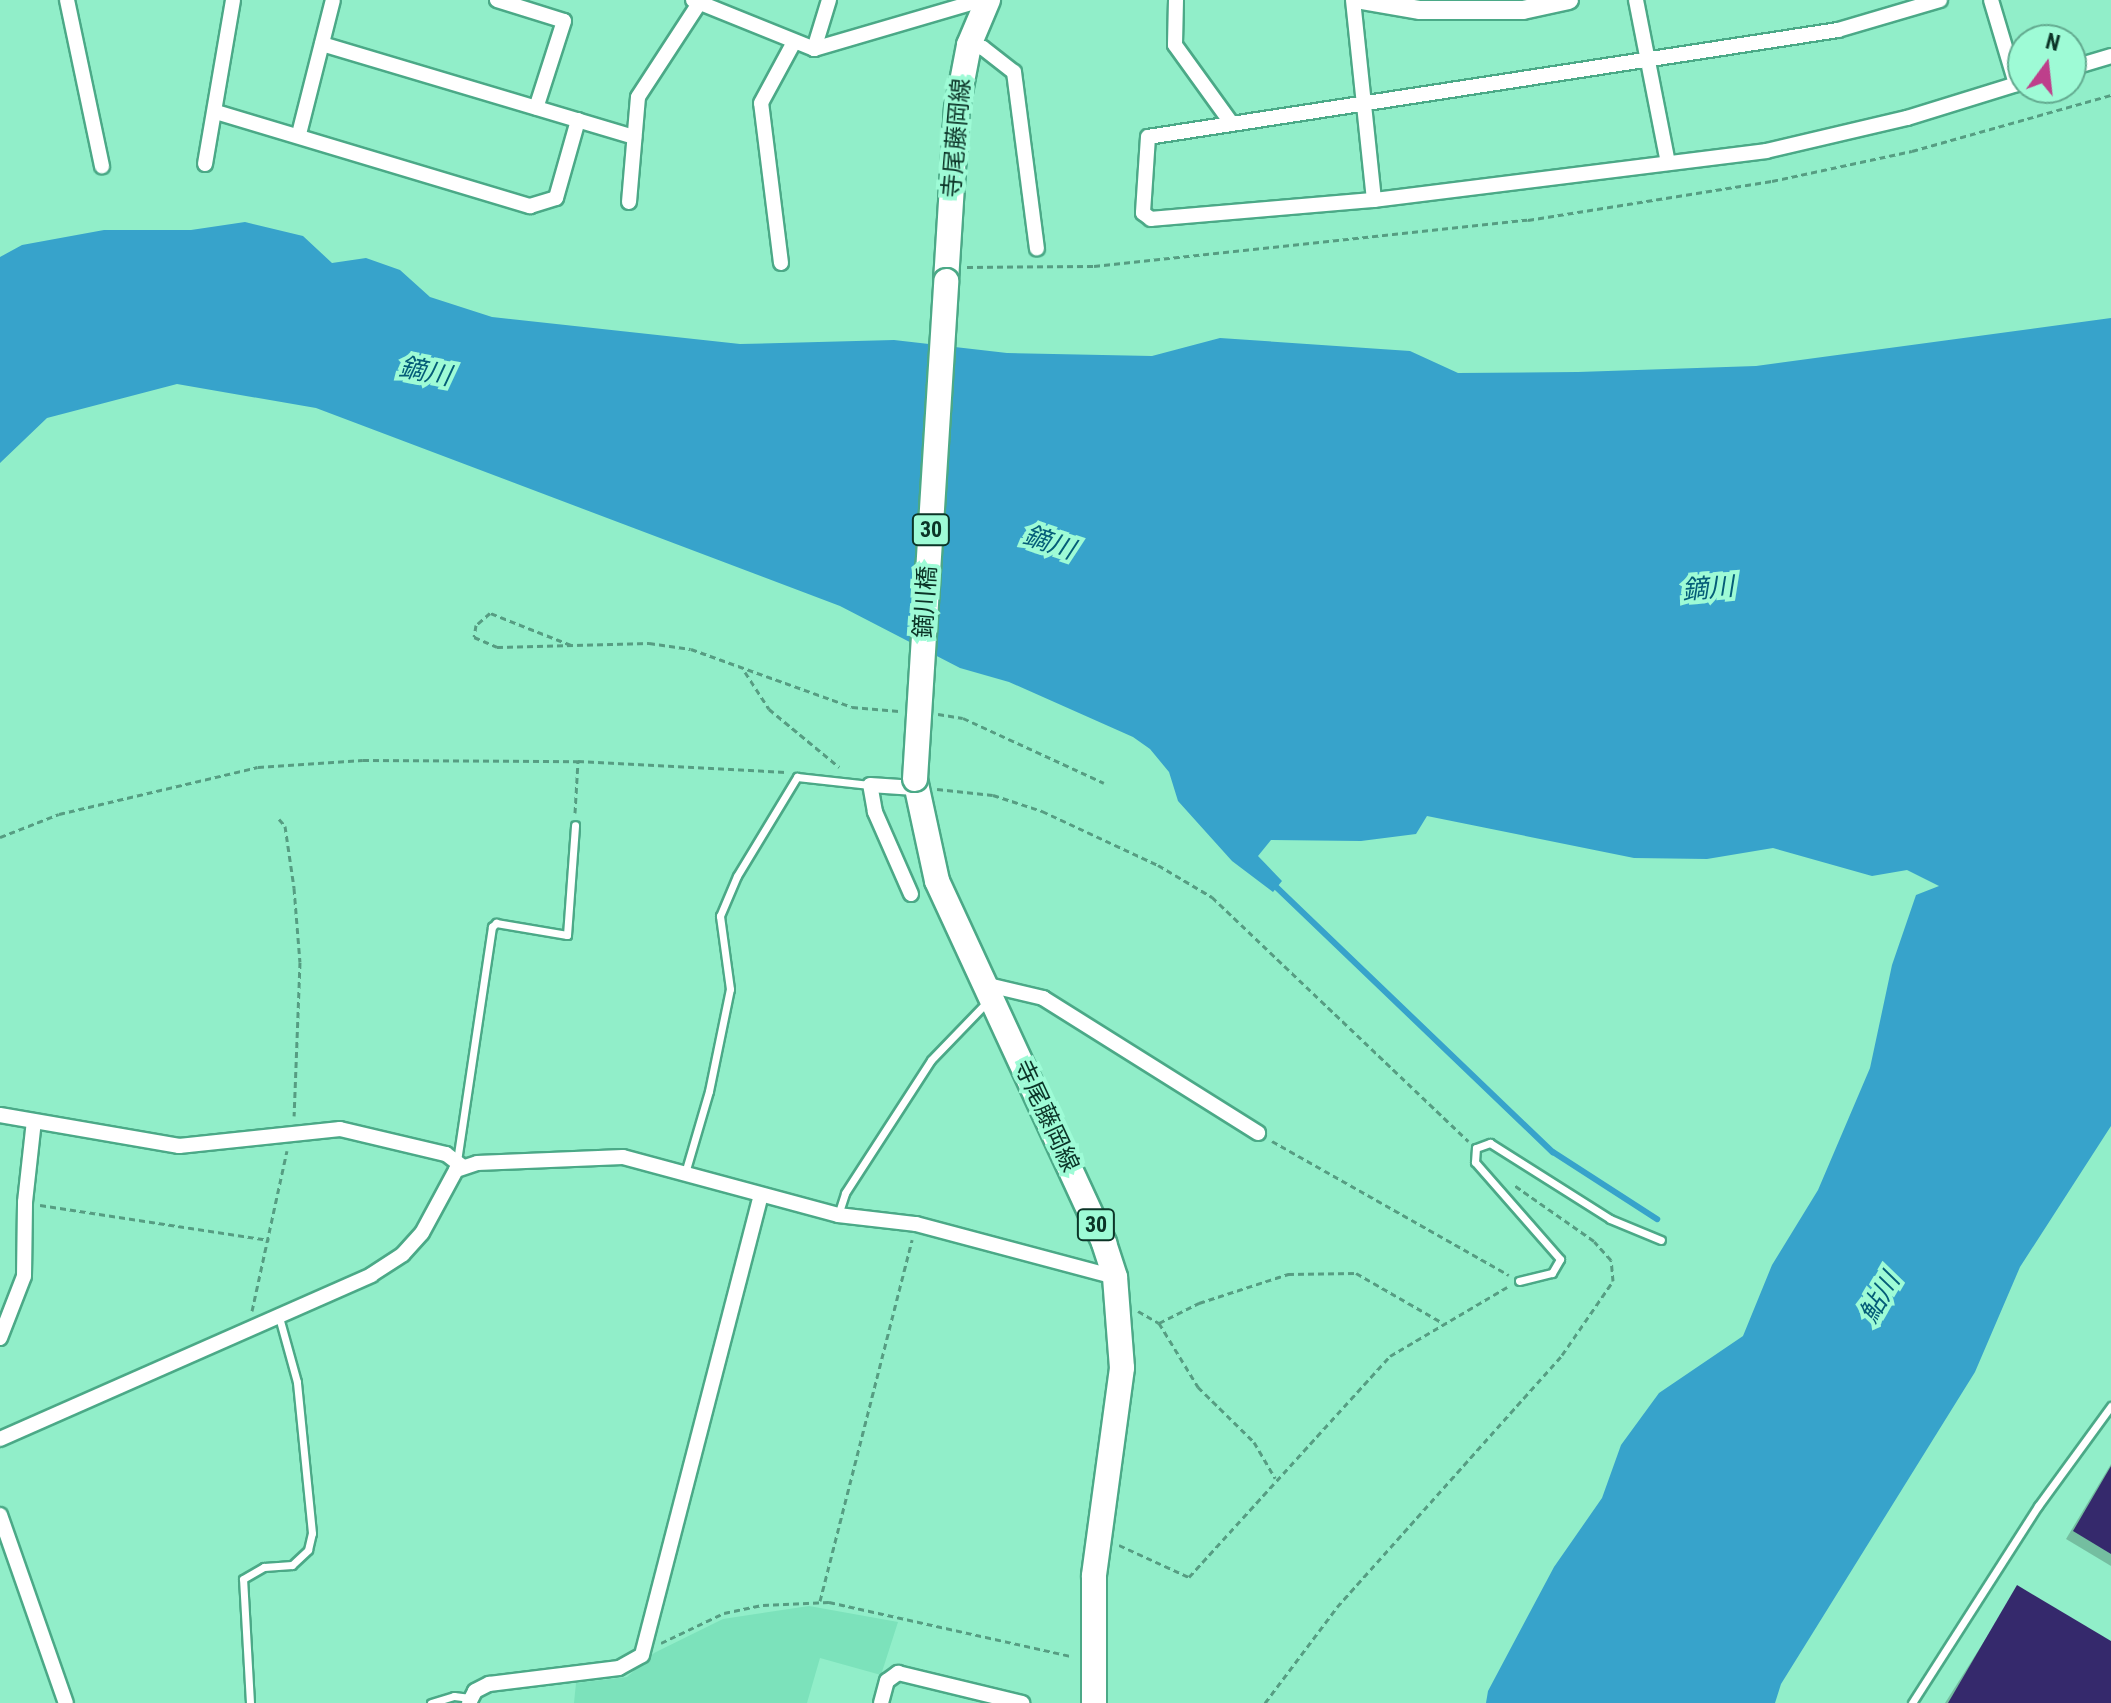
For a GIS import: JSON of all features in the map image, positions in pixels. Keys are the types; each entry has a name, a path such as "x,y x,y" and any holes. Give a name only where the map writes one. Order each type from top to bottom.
{"main road":[{"name":"寺尾藤岡線","path":"947,274 957,108 969,45 985,0"},
{"name":"鏑川橋","path":"915,784 947,274"},
{"name":"寺尾藤岡線","path":"915,784 932,869 1115,1277 1122,1368 1098,1535 1092,1660 1094,1703"}],"street":[{"path":"67,0 102,166"},
{"path":"205,164 233,0"},
{"path":"299,134 333,0"},
{"path":"497,0 564,21 536,108"},
{"path":"814,49 829,0"},
{"path":"629,202 638,97 696,1 814,49 985,0"},
{"path":"1176,0 1175,45 1232,124"},
{"path":"1353,0 1374,200"},
{"path":"1361,0 1523,10 1569,0"},
{"path":"1636,0 1668,163"},
{"path":"1940,0 1838,30 1365,106 1148,137 1143,213 1151,219 1374,200 1766,151 1907,118 2007,87"},
{"path":"1991,0 2007,46"},
{"path":"781,263 761,103 794,42"},
{"path":"322,44 634,137"},
{"path":"969,45 983,48 1014,72 1037,249"},
{"path":"2087,63 2111,56"},
{"path":"216,112 299,134 530,206 554,202 578,120"},
{"path":"911,894 875,812 870,785 915,784"},
{"path":"988,991 1043,998 1258,1133"},
{"path":"0,1115 179,1146 293,1132 364,1132 460,1164 497,1160 623,1157 838,1215 916,1224 1115,1277"},
{"path":"0,1338 24,1276 25,1202 34,1121"},
{"path":"0,1439 279,1317 403,1254 422,1233 440,1193 460,1164"},
{"path":"470,1701 489,1684 627,1666 645,1647 761,1195"},
{"path":"0,1515 66,1703"},
{"path":"881,1703 887,1681 898,1673 1022,1703"}],"lane":[{"path":"685,1173 730,989 720,916 737,876 797,777 804,773 870,785"},
{"path":"460,1164 492,927 496,923 567,935 576,863 575,825"},
{"path":"838,1215 845,1193 931,1060 988,991"},
{"path":"1519,1281 1552,1273 1560,1259 1501,1197 1475,1162 1476,1148 1490,1143 1610,1219 1661,1240"},
{"path":"250,1703 243,1579 264,1567 292,1565 308,1550 312,1533 297,1382 279,1317"},
{"path":"1912,1703 2038,1506 2111,1406"},
{"path":"431,1703 454,1696 470,1701"}],"path":[{"path":"947,274 1094,266 1528,220 1743,186 1896,155 2111,95"},
{"path":"571,645 490,613 476,625 474,637 497,647 649,643 691,649 852,707 905,711"},
{"path":"743,670 769,709 840,768 870,785"},
{"path":"935,714 963,718 1104,783"},
{"path":"0,837 59,814 258,767 363,760 578,761 767,771"},
{"path":"575,825 578,761"},
{"path":"915,784 993,795 1042,811 1158,865 1212,897 1476,1148"},
{"path":"247,1331 293,1132 300,962 292,873 285,826 279,819"},
{"path":"1258,1133 1381,1207 1519,1281"},
{"path":"1265,1703 1337,1607 1562,1355 1599,1308 1613,1281 1611,1260 1594,1241 1505,1177"},
{"path":"25,1202 269,1240"},
{"path":"820,1602 916,1224"},
{"path":"1159,1323 1199,1303 1288,1274 1356,1273 1443,1323"},
{"path":"1098,1535 1189,1577 1275,1478 1351,1404 1390,1356 1519,1281"},
{"path":"1119,1306 1159,1323 1198,1387 1254,1442 1275,1478"},
{"path":"645,1647 724,1613 763,1605 820,1602 1092,1660"}],"shaded area":[{"path":"809,1606 898,1622 881,1675 820,1658 807,1703 574,1703 576,1683 627,1677 654,1653 723,1619"}],"water":[{"path":"245,222 303,236 332,263 366,258 400,270 430,297 492,317 740,344 894,340 1007,353 1152,356 1220,338 1410,351 1458,373 1578,372 1756,366 2111,318 2111,1126 2020,1267 1975,1372 1781,1684 1775,1703 1486,1703 1488,1691 1554,1567 1602,1498 1621,1445 1659,1393 1743,1336 1772,1265 1818,1190 1870,1068 1892,965 1916,895 1939,886 1907,870 1872,876 1773,848 1707,859 1634,858 1427,816 1416,834 1361,841 1271,840 1258,856 1282,881 1273,892 1232,861 1178,801 1169,772 1150,749 1133,737 1009,682 960,668 840,606 316,408 177,384 47,418 0,463 0,257 22,245 104,230 191,230"}],"building":[{"path":"2111,1466 2111,1554 2073,1531"},
{"path":"2017,1585 2111,1641 2111,1703 1948,1703"}],"waterway":[{"path":"1272,883 1553,1152 1657,1219"}],"water label":[{"name":"鏑川","path":"425,372"},
{"name":"鏑川","path":"1049,543"},
{"name":"鏑川","path":"1708,589"},
{"name":"鮎川","path":"1880,1298"}]}
